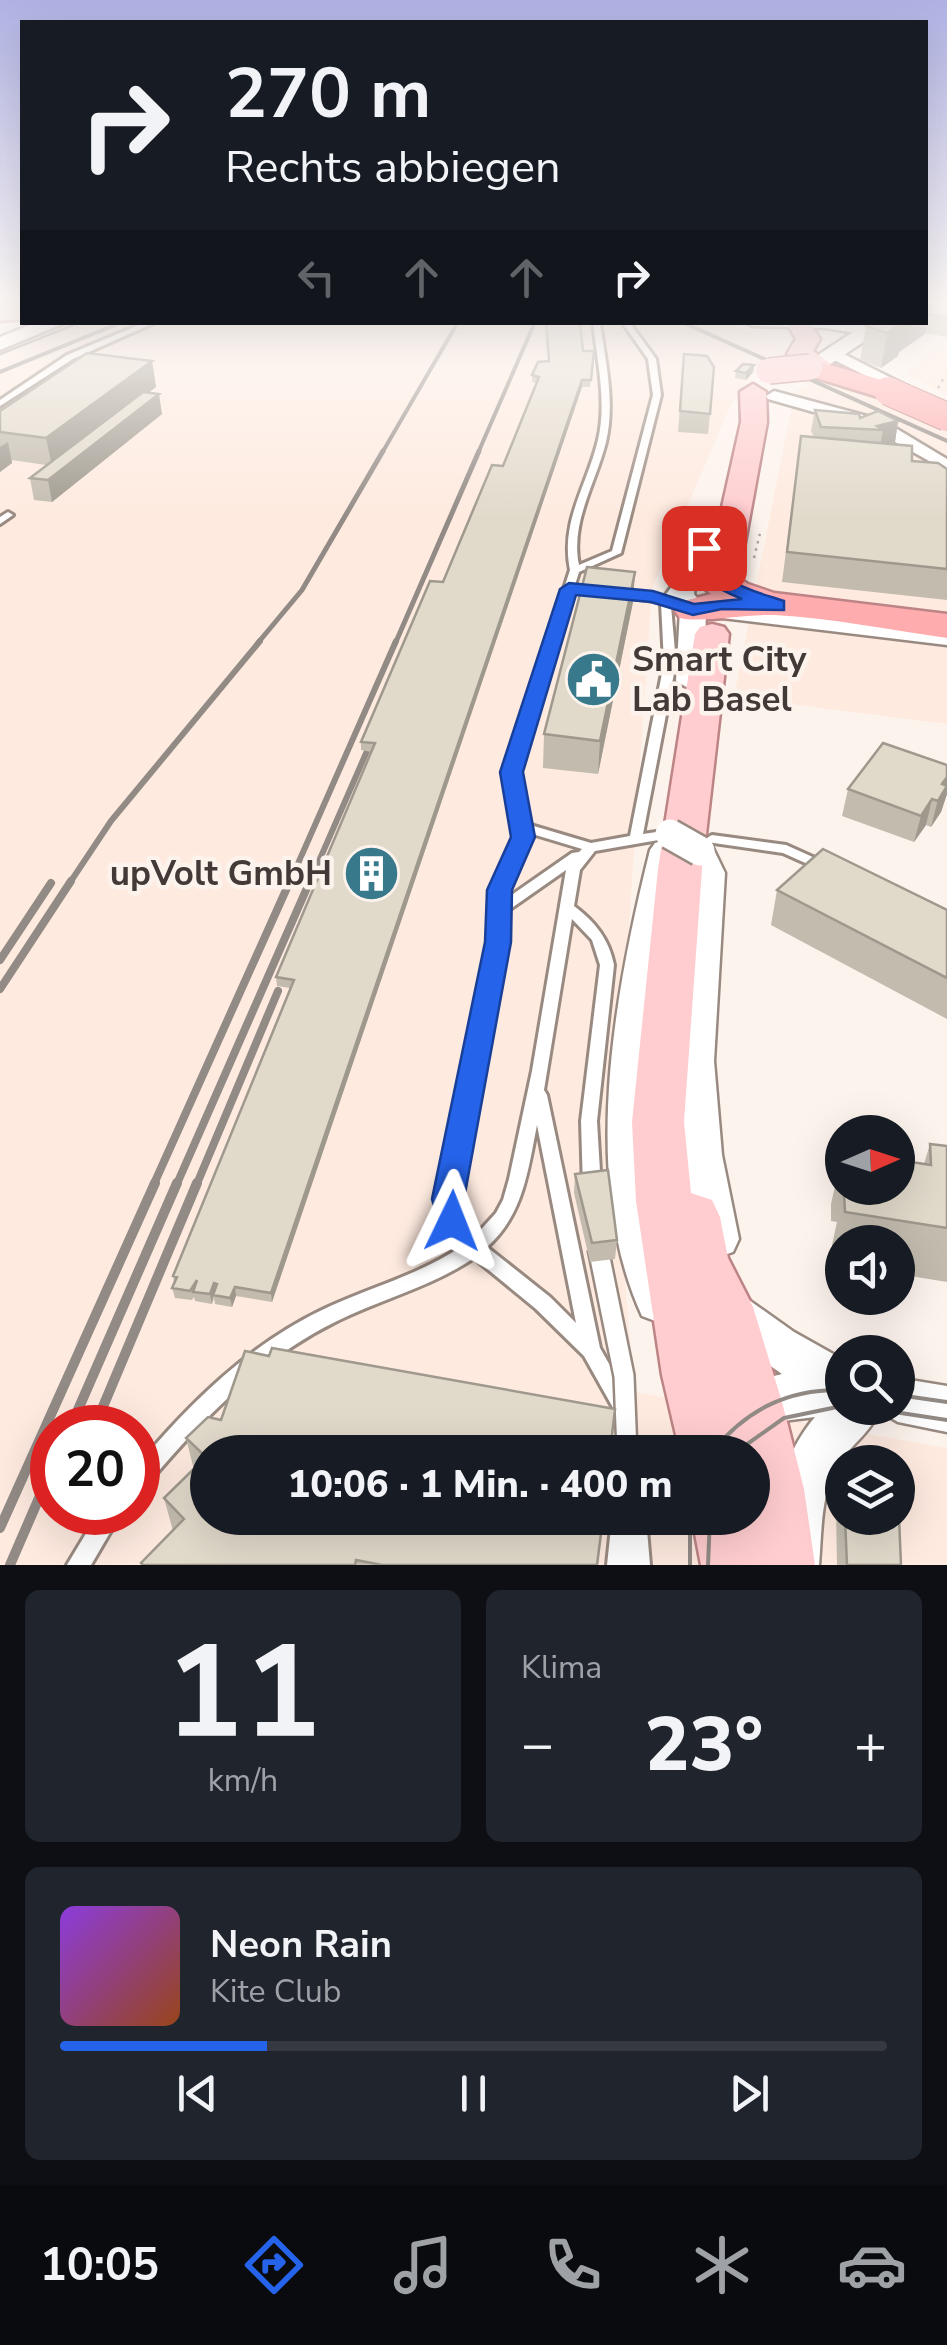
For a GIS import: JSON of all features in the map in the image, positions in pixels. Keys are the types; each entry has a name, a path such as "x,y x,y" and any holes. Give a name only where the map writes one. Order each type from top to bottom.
{"highway":[{"path":"861,373 888,391 947,418"},
{"path":"712,551 704,564 721,584 778,606"},
{"path":"688,606 778,606 947,626"}],"main road":[{"path":"712,551 736,422 784,373"},
{"path":"712,551 754,422 771,386"},
{"path":"688,606 680,869 658,1122 664,1201 704,1310 720,1426 771,1489 780,1565"},
{"path":"730,1535 736,1565"}],"street":[{"path":"875,373 947,409"},
{"path":"771,386 876,424 947,466"},
{"path":"712,551 691,545 688,606 694,655 679,840 652,905 631,1056 630,1149 642,1249 650,1283 720,1426 788,1395 825,1395"},
{"path":"688,606 947,639"},
{"path":"679,840 709,873 696,1022 696,1106 717,1226 704,1310 825,1373"},
{"path":"915,1403 947,1409"},
{"path":"794,1565 803,1478 820,1446 840,1425"}],"lane":[{"path":"0,404 46,373"},
{"path":"601,373 602,438 568,550 575,570 512,772 523,837 500,890 502,910 448,1199 452,1221 472,1246 544,1303 591,1350 627,1412 628,1435"},
{"path":"575,570 616,553 657,395 654,373"},
{"path":"569,589 586,590"},
{"path":"602,592 653,597 688,606"},
{"path":"523,827 591,847 679,840 786,849 832,872"},
{"path":"160,1453 184,1424 256,1362 324,1318 440,1271 502,1218 517,1178 538,1084 573,869 591,847"},
{"path":"502,910 591,847"},
{"path":"566,908 592,927 607,965 589,1122 594,1207 624,1376 628,1435"},
{"path":"538,1084 591,1350"},
{"path":"78,1565 97,1535"},
{"path":"618,1565 621,1535"},
{"path":"637,1535 640,1565"}],"path":[{"path":"940,386 944,376"}],"shaded area":[{"path":"0,373 754,373 730,406 652,589 614,1144 634,1392 947,1448 947,1565 0,1565"},
{"path":"782,373 838,373 947,423 947,724 734,697 795,391 809,385"},
{"path":"947,373 947,395 906,374"}],"building":[{"path":"57,373 135,373 46,438 0,432 0,411"},
{"name":"upVolt GmbH","path":"592,373 591,380 582,380 271,1293 235,1287 230,1298 213,1295 217,1284 214,1283 210,1294 193,1292 197,1280 190,1291 172,1288 177,1277 173,1276 294,980 276,977 375,743 361,742 430,581 443,582 492,465 503,466 539,377 532,375"},
{"path":"683,373 713,373 710,414 680,411"},
{"path":"143,392 159,394 48,480 30,478"},
{"path":"815,410 859,414 860,418 878,411 898,421 877,426 883,430 821,427"},
{"path":"801,436 912,446 912,461 938,463 947,469 947,569 787,552"},
{"path":"587,567 635,572 600,741 544,734"},
{"path":"883,743 947,765 947,777 942,784 947,786 938,801 932,799 921,816 848,789"},
{"path":"823,849 947,910 947,978 777,890"},
{"path":"930,1144 947,1146 947,1228 845,1212 845,1205 915,1205 915,1163 931,1165"},
{"path":"608,1170 617,1240 592,1243 575,1174"},
{"path":"272,1348 615,1409 612,1435 190,1435 190,1442 186,1438 208,1417 221,1420 245,1351 269,1356"},
{"path":"190,1473 190,1535 601,1535 597,1565 382,1565 356,1560 355,1565 143,1565 184,1519 164,1498"},
{"path":"846,1535 900,1535 901,1565 847,1565"}],"tram line":[{"path":"727,1435 769,1405 803,1393 825,1391"},
{"path":"915,1397 947,1402"},
{"path":"760,1435 784,1418 825,1410"},
{"path":"915,1415 947,1420"},
{"path":"690,1535 690,1565"},
{"path":"708,1565 709,1535"}],"railway":[{"path":"382,453 428,373"},
{"path":"478,453 513,373"},
{"path":"796,373 947,441"},
{"path":"257,644 302,590 383,451"},
{"path":"395,644 479,451"},
{"path":"71,881 111,821 260,641"},
{"path":"289,884 396,641"},
{"path":"309,884 367,751"},
{"path":"0,989 71,881"},
{"path":"153,1186 290,881"},
{"path":"176,1186 310,881"},
{"path":"0,960 51,883"},
{"path":"196,1186 278,991"},
{"path":"0,1528 155,1183"},
{"path":"80,1405 177,1183"},
{"path":"104,1405 197,1183"},
{"path":"10,1565 30,1519"}],"place":[{"name":"Smart City Lab Basel","path":"593,679"},
{"name":"upVolt GmbH","path":"371,873"}],"route":[{"path":"452,1221 448,1199 498,942 500,890 523,837 512,772 569,589 653,597 693,610 722,604 778,606 735,592 710,576 702,556 704,548"}]}
